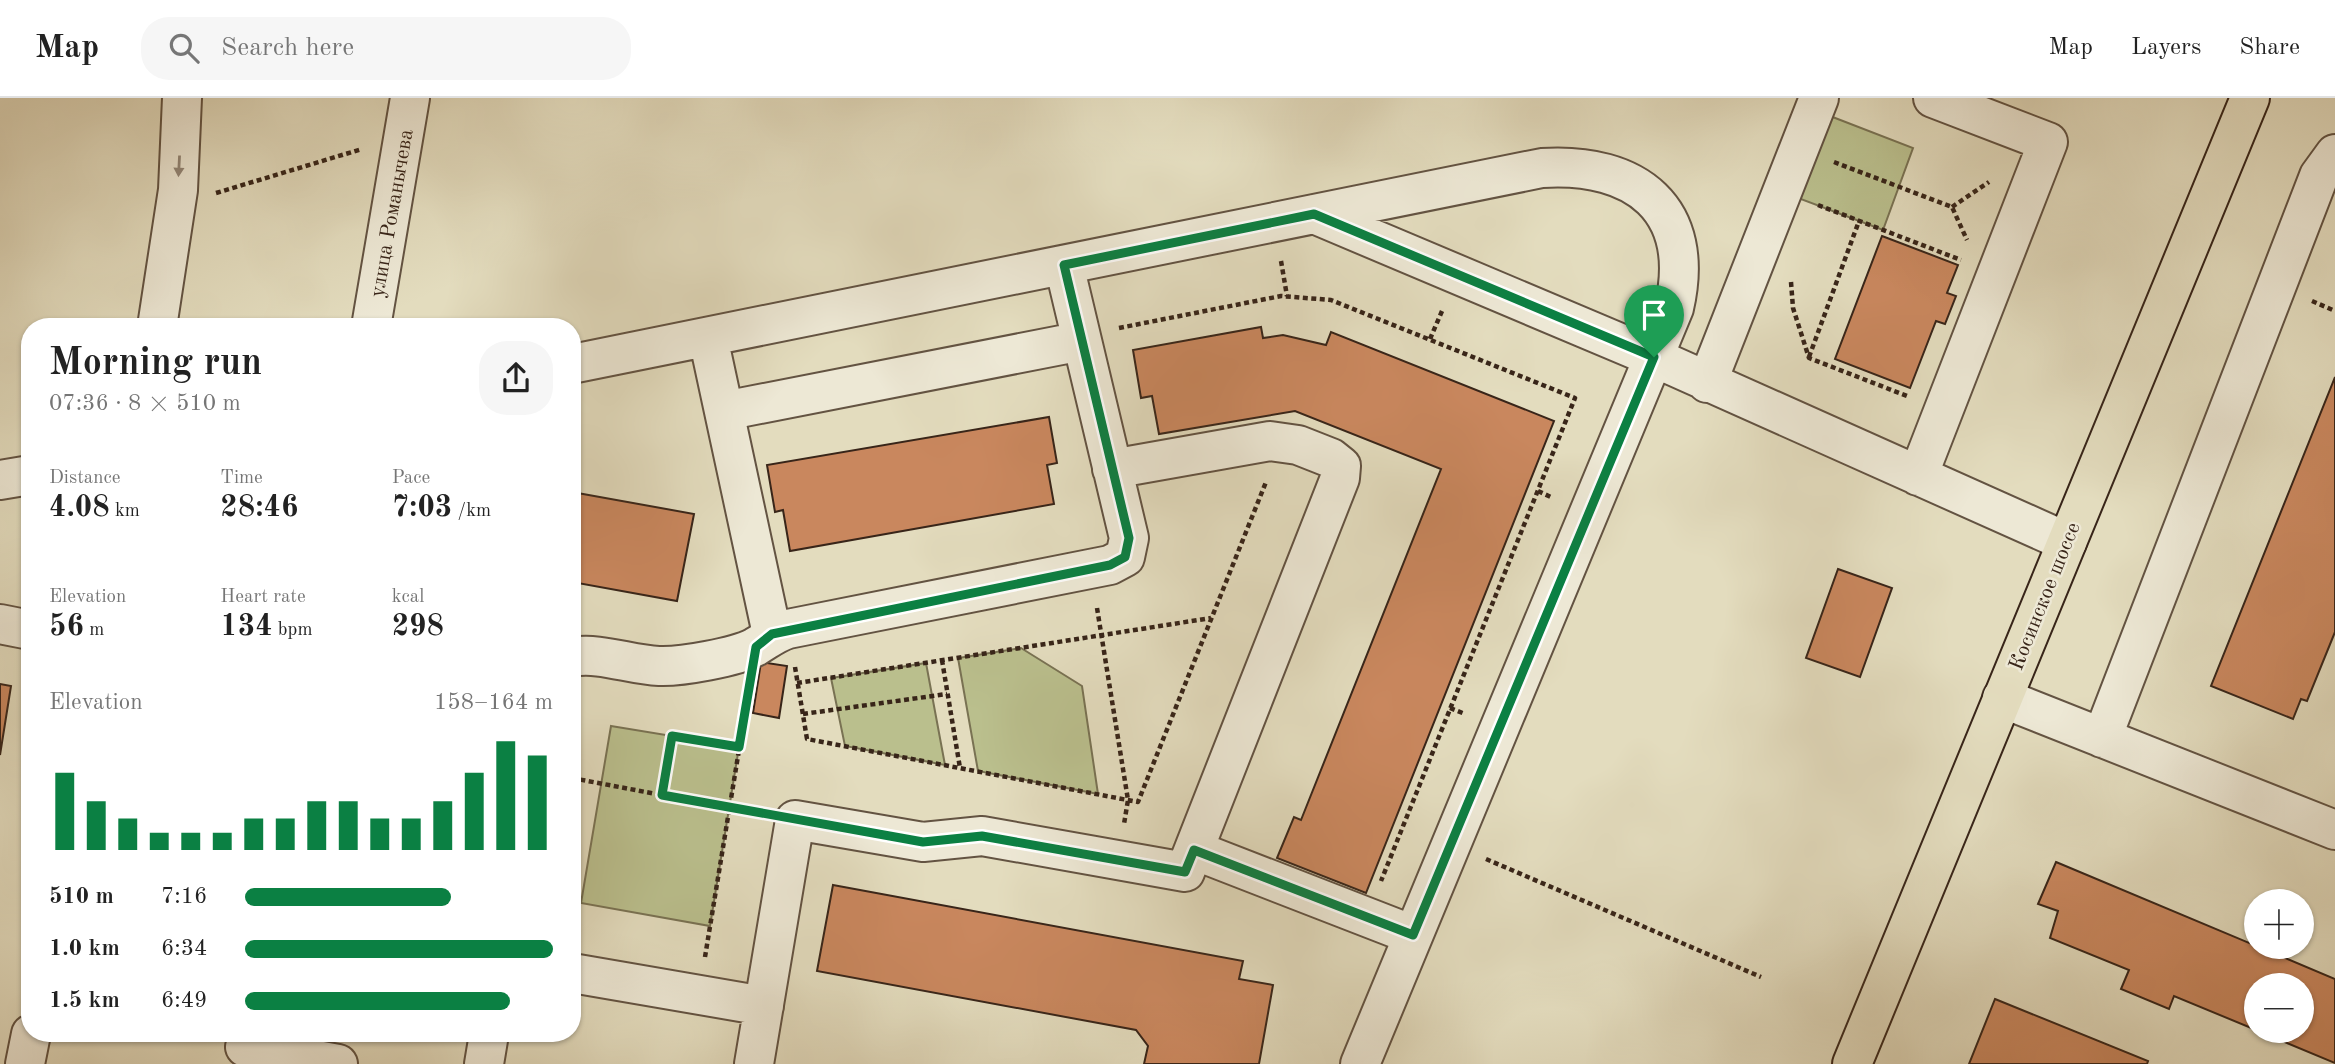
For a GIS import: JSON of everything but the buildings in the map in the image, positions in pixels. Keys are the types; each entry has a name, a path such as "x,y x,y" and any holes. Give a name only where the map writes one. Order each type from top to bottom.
{"main road":[{"name":"Косинское шоссе","path":"1852,1064 2244,108"}],"street":[{"path":"158,318 178,190 182,98"},
{"name":"улица Романычева","path":"373,318 411,98"},
{"path":"1707,383 1819,98"},
{"path":"1918,476 1943,410 1988,270 2048,142 1933,98"},
{"path":"2102,738 2319,176 2335,154"},
{"path":"581,362 1542,168 1572,166 1602,170 1629,180 1652,198 1667,219 1678,248 1681,278 1674,308 1360,1064"},
{"path":"1314,214 1654,357 2067,542"},
{"path":"581,655 659,666 772,636 1110,565 1125,557 1129,538 1064,265"},
{"path":"708,337 772,636"},
{"path":"724,411 1081,338"},
{"path":"754,1064 795,820 923,842 982,836 1185,872 1340,478 1341,466 1331,458 1282,441 1112,469"},
{"path":"0,480 21,476"},
{"path":"0,624 21,628"},
{"path":"2002,698 2334,825"},
{"path":"1194,850 1413,935"},
{"path":"581,975 764,1006"},
{"path":"25,1064 29,1042"},
{"path":"484,1064 488,1042"},
{"path":"245,1048 338,1064"}],"path":[{"path":"178,190 211,194 366,148"},
{"path":"1827,159 1952,207 1988,270"},
{"path":"1810,202 1988,270"},
{"path":"1809,358 1859,221"},
{"path":"1281,261 1287,296"},
{"path":"1790,279 1793,308 1809,358"},
{"path":"1081,338 1287,296 1331,300 1575,398 1366,917"},
{"path":"1430,339 1446,300"},
{"path":"2308,300 2335,311"},
{"path":"1809,358 1943,410"},
{"path":"772,636 797,683 807,739 1138,802 1282,441"},
{"path":"1090,569 1128,800 1117,860"},
{"path":"797,683 1212,618"},
{"path":"699,995 739,747 772,636"},
{"path":"942,660 960,768"},
{"path":"803,714 947,694"},
{"path":"662,795 672,736 739,747"},
{"path":"581,780 795,820"},
{"path":"1482,857 1761,977"}],"green space":[{"path":"1830,116 1913,148 1883,230 1798,198"},
{"path":"1021,648 1082,686 1098,794 978,771 958,658"},
{"path":"926,663 945,765 845,746 831,678"},
{"path":"611,726 739,747 710,926 581,903"}],"route":[{"path":"1314,214 1654,357 1413,935 1194,850 1185,872 982,836 939,843 923,842 662,795 672,736 739,747 756,647 772,634 1110,565 1125,557 1129,538 1064,265 1314,214"}]}
